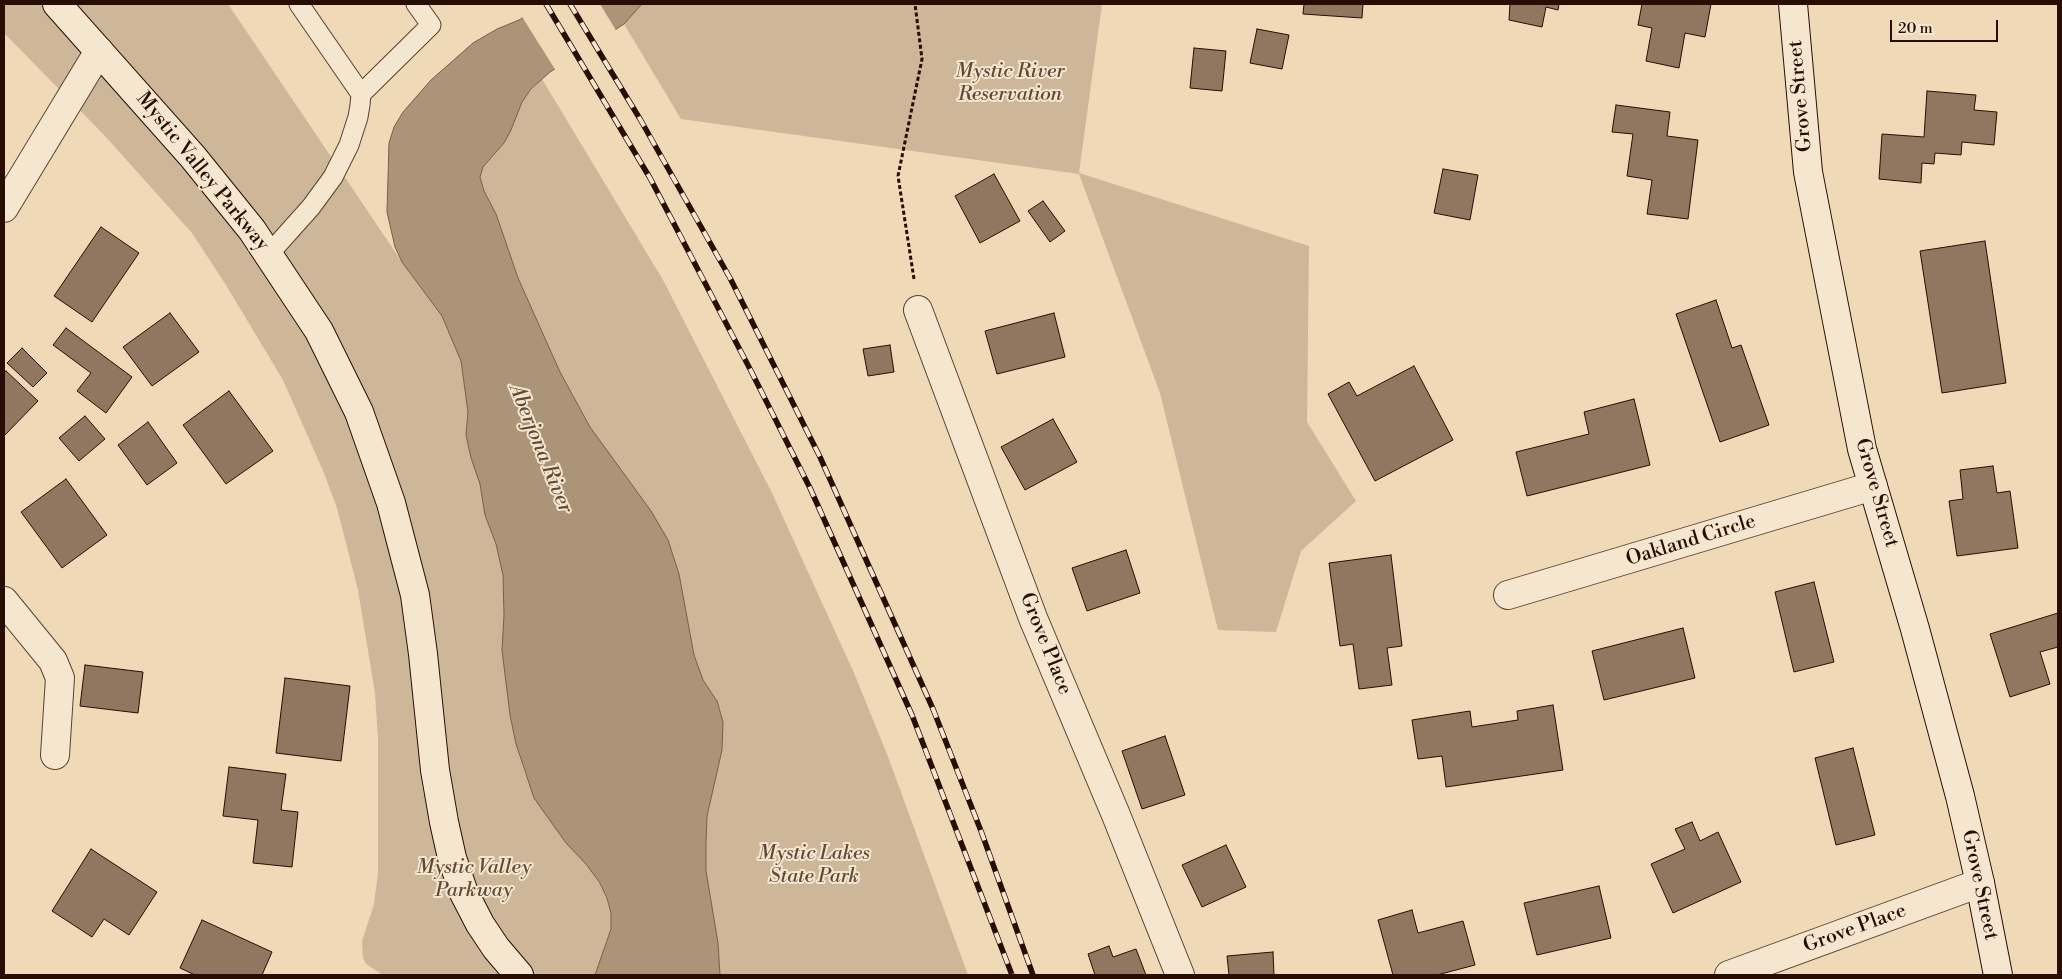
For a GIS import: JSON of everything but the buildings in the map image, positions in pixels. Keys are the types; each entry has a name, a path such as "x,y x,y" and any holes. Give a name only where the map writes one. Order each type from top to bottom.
{"street":[{"name":"Mystic Valley Parkway","path":"57,4 214,181 269,254 319,331 359,412 388,494 415,595 435,770 452,858 467,900 480,924 501,954 519,975"},
{"name":"Grove Street","path":"1793,4 1808,172 1862,449 1915,629 1960,796 1998,975"},
{"path":"4,208 98,51"},
{"name":"Grove Place","path":"918,310 1033,618 1116,815 1180,975"},
{"name":"Oakland Circle","path":"1508,595 1873,486"},
{"path":"4,601 53,661 60,678 55,755"},
{"name":"Grove Place","path":"1729,975 1980,883"}],"lane":[{"path":"269,254 311,207 333,177 354,131 358,117 360,94 299,4"},
{"path":"360,94 431,25 416,4"}],"path":[{"path":"915,4 922,59 898,176 918,310"}],"green space":[{"name":"Mystic Valley Parkway","path":"4,4 228,4 402,262 442,316 461,361 468,412 466,435 471,458 480,484 485,515 496,544 503,575 504,615 502,650 510,715 516,744 525,774 600,883 607,898 611,914 611,928 595,975 383,975 366,964 363,958 362,941 374,904 378,873 378,740 375,693 358,590 337,508 324,473 283,380 226,285 192,233 105,136 4,33"},
{"name":"Mystic River Reservation","path":"642,4 1102,4 1079,173 1309,246 1307,422 1356,501 1301,551 1276,632 1218,630 1160,393 1079,174 681,119 624,24"},
{"name":"Mystic Lakes State Park","path":"542,79 663,280 772,493 854,673 887,754 968,975 720,975 718,943 706,871 707,816 722,750 717,701 703,680 694,655 679,574 668,540 590,427 560,372 518,278 496,214 484,191 480,177 483,167 504,143 522,102"}],"water":[{"name":"Aberjona River","path":"544,4 642,4 624,24 550,72 531,89 522,102 504,143 483,167 480,177 484,191 496,214 518,278 560,372 590,427 651,511 668,540 679,574 694,655 703,680 717,701 723,722 722,750 707,816 706,844 706,871 718,943 720,975 595,975 611,929 611,913 600,883 586,864 566,843 534,798 516,744 510,715 502,650 504,615 503,575 496,544 485,515 480,484 471,458 466,435 468,412 461,361 442,316 402,262 395,247 387,212 389,143 394,127 403,112 431,80 473,43 497,29 519,20"}],"pier":[{"path":"539,4 600,4 617,32 556,71 521,15"}],"railway":[{"path":"546,4 650,178 810,488 912,715 1012,975"},
{"path":"570,4 640,119 730,278 820,457 933,709 981,831 1033,975"}]}
